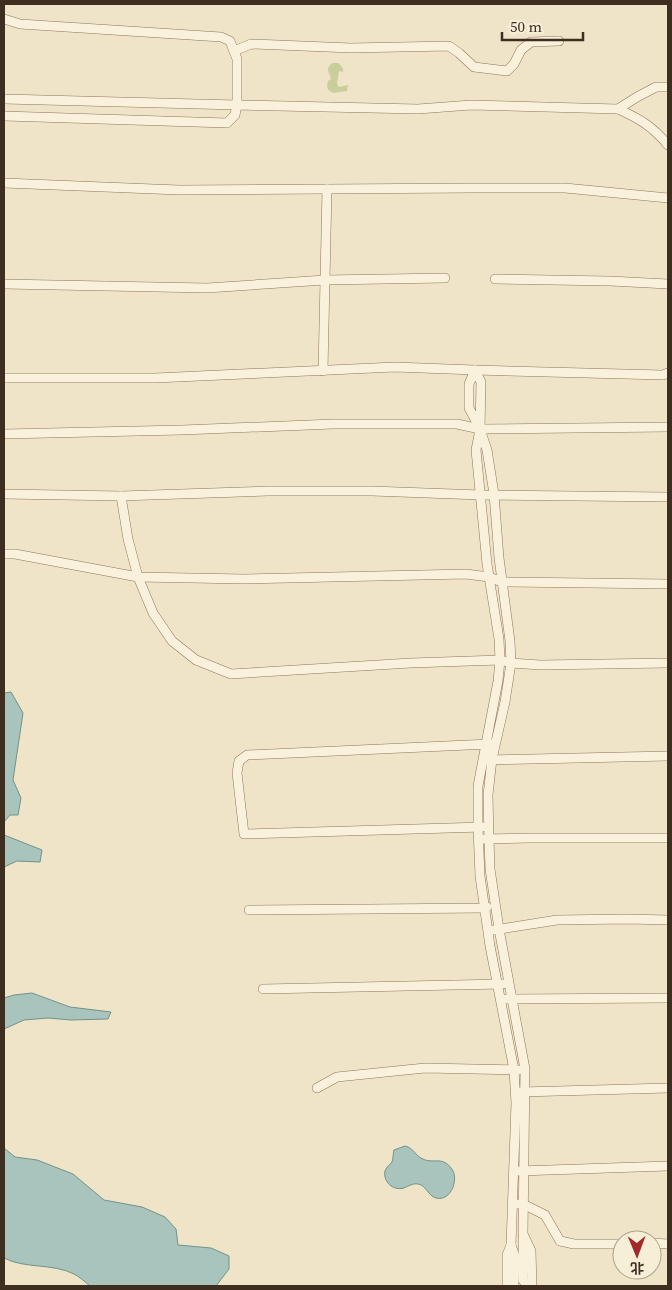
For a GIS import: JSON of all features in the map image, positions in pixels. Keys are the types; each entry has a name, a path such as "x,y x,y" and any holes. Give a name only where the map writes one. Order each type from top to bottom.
{"street":[{"path":"4,19 20,24 221,37 230,41 238,59 237,105 235,115 227,123 4,116"},
{"path":"234,51 250,44 351,48 449,46 474,67 507,71 514,64 522,50 531,42 559,41"},
{"path":"618,109 656,87 668,87"},
{"path":"4,99 418,110 471,105 618,109 639,119 660,135 668,145"},
{"path":"4,183 179,190 564,188 668,198"},
{"path":"323,371 327,189"},
{"path":"4,284 207,288 325,280 445,278"},
{"path":"495,279 668,284"},
{"path":"4,378 155,378 395,367 668,374"},
{"path":"475,370 481,382 480,429 476,450 500,660 498,681 485,744 490,869 508,983 526,1069 523,1280 528,1286"},
{"path":"4,434 342,424 457,424 480,429 668,427"},
{"path":"480,429 487,450 494,494 511,663 496,744 487,760 478,786 480,876 488,931 514,1070 516,1093 511,1245 508,1255 507,1286"},
{"path":"4,494 121,496 268,491 668,497"},
{"path":"121,496 128,539 138,577 153,613 172,641 196,660 231,674 411,663 500,660 511,663 540,665 668,663"},
{"path":"4,554 15,554 138,577 244,579 466,574 489,576 502,582 668,584"},
{"path":"489,827 244,834 237,773 238,761 247,755 496,744"},
{"path":"487,760 668,756"},
{"path":"478,840 668,838"},
{"path":"249,910 484,908 495,905"},
{"path":"488,931 557,920 668,920"},
{"path":"263,989 498,985 508,983"},
{"path":"501,999 668,998"},
{"path":"317,1088 337,1077 425,1068 526,1069"},
{"path":"516,1093 668,1088"},
{"path":"514,1171 668,1166"},
{"path":"512,1204 523,1204 545,1215 560,1241 574,1244 612,1244"},
{"path":"523,1234 531,1251 532,1286"},
{"path":"511,1245 515,1256 514,1286"}],"green space":[{"path":"332,63 339,63 343,69 343,72 339,71 337,84 339,87 348,85 347,91 333,93 328,90 328,81 331,79 328,69"}],"water":[{"path":"11,692 23,713 13,780 21,798 18,815 10,815 4,822 4,693"},
{"path":"4,835 42,850 40,862 17,861 4,867"},
{"path":"32,993 70,1007 111,1012 108,1019 71,1020 48,1018 24,1020 4,1029 4,998"},
{"path":"405,1146 423,1159 441,1161 448,1164 455,1177 450,1193 441,1198 436,1198 418,1184 400,1189 393,1187 387,1182 385,1171 392,1162 394,1150"},
{"path":"4,1148 15,1157 37,1160 73,1174 104,1200 142,1207 165,1217 176,1229 178,1245 211,1248 229,1256 229,1269 216,1286 90,1286 76,1275 57,1268 21,1264 4,1258"}]}
